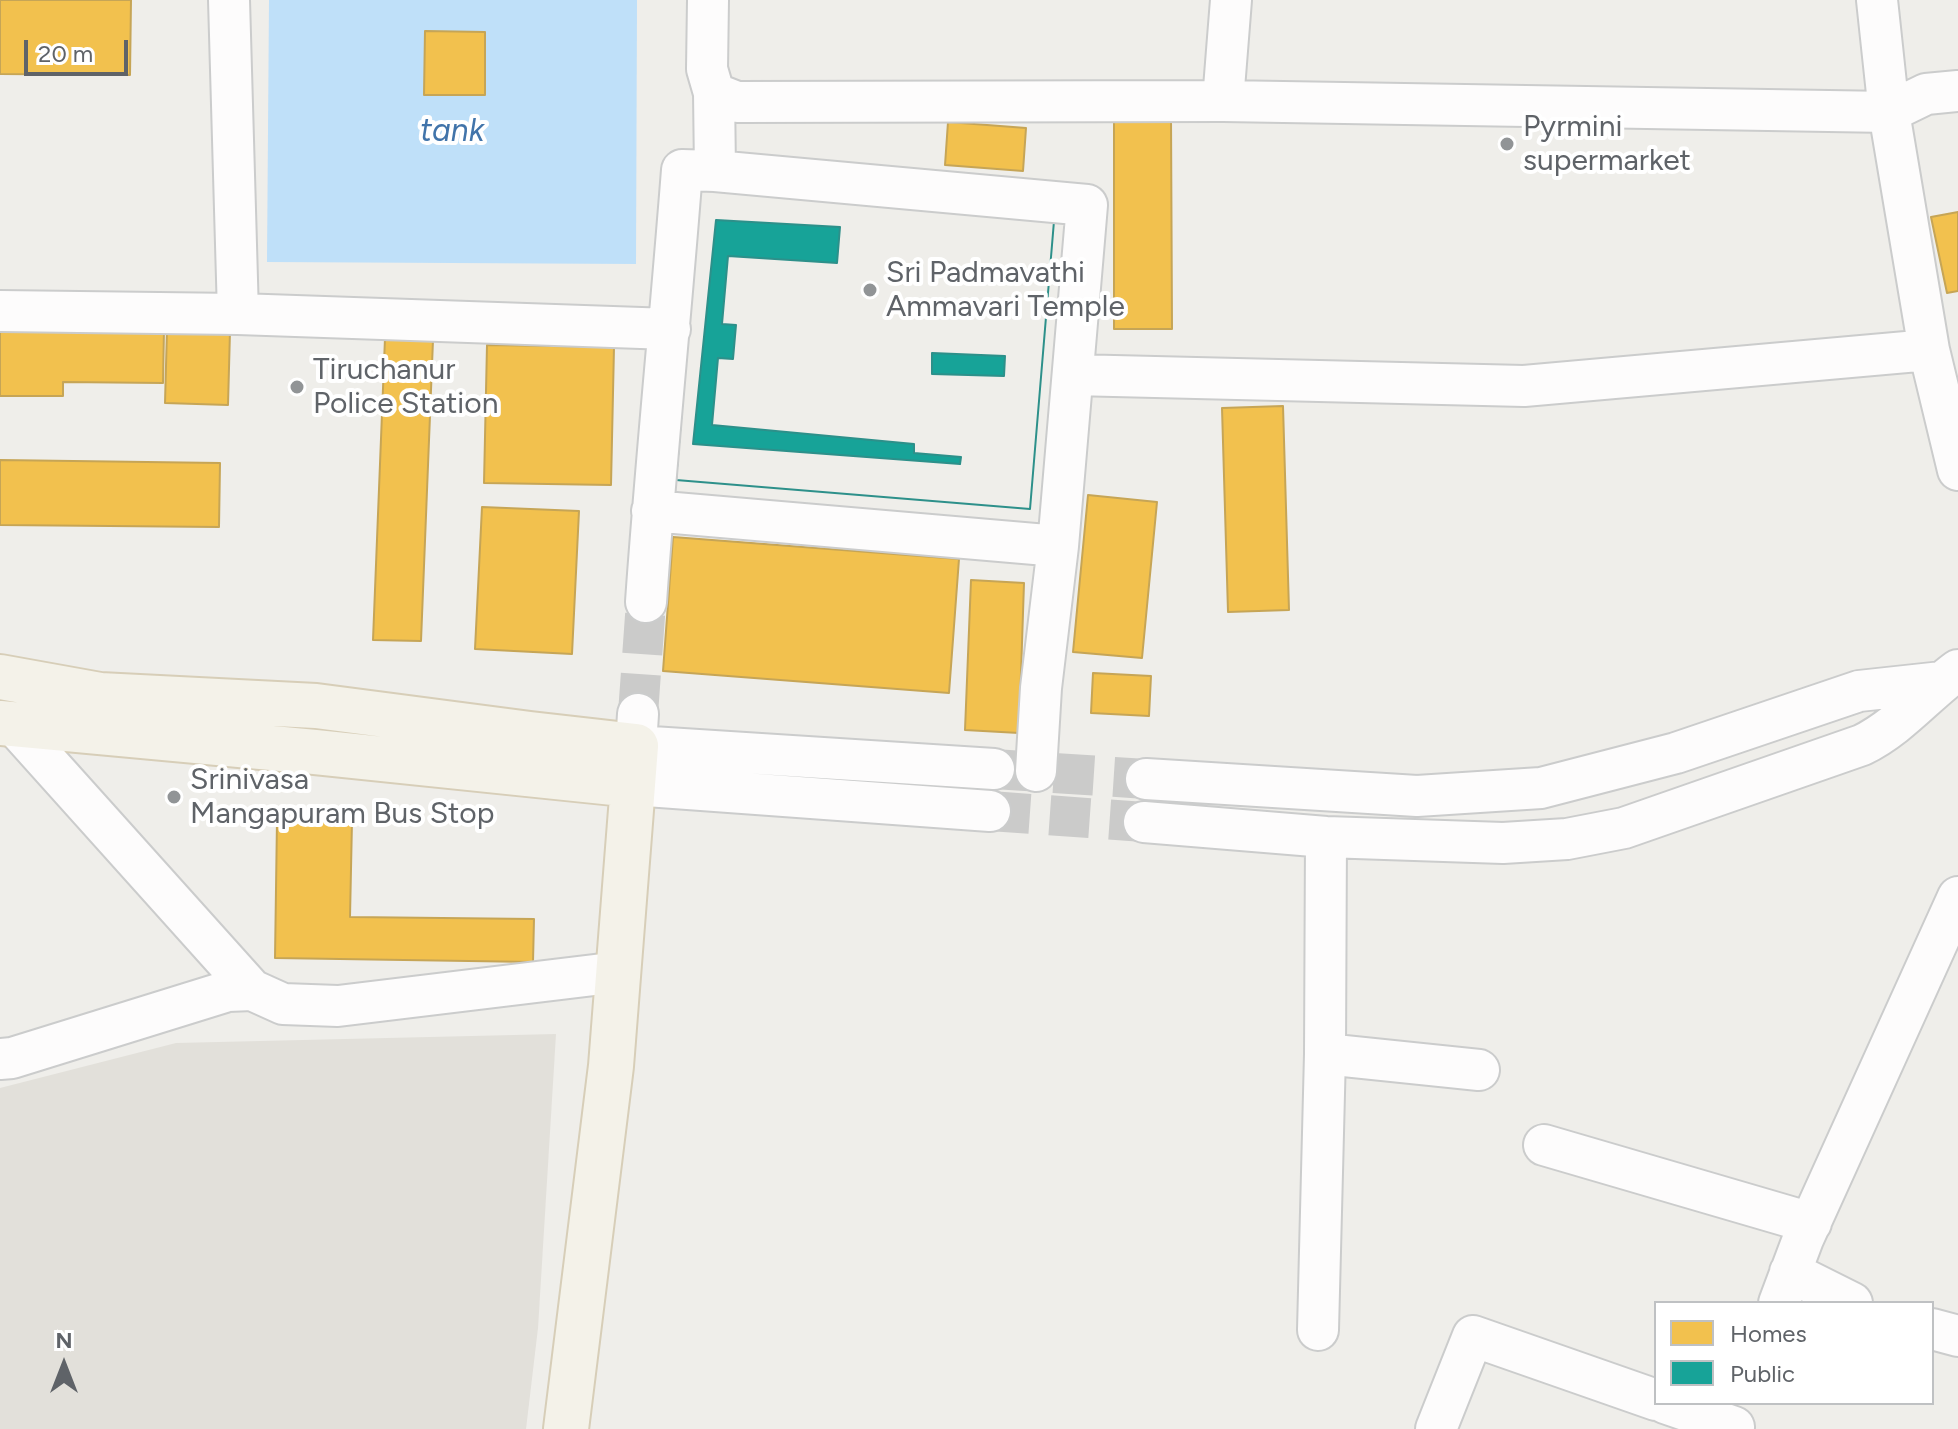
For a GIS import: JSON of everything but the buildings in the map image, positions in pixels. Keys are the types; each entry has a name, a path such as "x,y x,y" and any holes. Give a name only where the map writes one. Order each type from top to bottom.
{"main road":[{"path":"0,677 100,695 316,706 635,748"},
{"path":"7,724 315,752 635,748"},
{"path":"566,1429 611,1066 635,748"}],"street":[{"path":"229,0 238,314"},
{"path":"708,0 707,69 714,93 715,171"},
{"path":"1223,101 1231,0"},
{"path":"1877,0 1889,112 1929,350 1958,470"},
{"path":"714,93 737,102 1223,101 1889,112 1926,94 1958,91"},
{"path":"646,602 682,170 1087,205 1058,546 1041,688 1036,771"},
{"path":"0,311 238,314 670,329"},
{"path":"1073,375 1524,386 1929,350"},
{"path":"652,511 1058,546"},
{"path":"1146,779 1417,796 1541,788 1676,753 1859,691 1950,676"},
{"path":"1144,822 1326,837 1503,843 1567,839 1624,828 1862,745 1887,731 1950,676"},
{"path":"7,724 252,990 283,1004 338,1006 619,972"},
{"path":"635,748 994,769"},
{"path":"635,748 990,811"},
{"path":"1318,1330 1325,1054 1326,837"},
{"path":"1843,1301 1784,1288 1956,910"},
{"path":"0,1059 12,1058 228,991 252,990"},
{"path":"1325,1054 1479,1070"},
{"path":"1544,1145 1811,1223"},
{"path":"1934,1330 1958,1336"},
{"path":"1436,1429 1473,1336 1654,1399"},
{"path":"1673,1405 1736,1420"}],"shaded area":[{"path":"556,1034 538,1328 526,1429 0,1429 0,1088 176,1043"}],"water":[{"name":"tank","path":"269,0 637,0 636,264 267,262"}],"tunnel":[{"path":"638,714 646,602"},
{"path":"994,769 1146,779"},
{"path":"990,811 1144,822"}],"place":[{"name":"Pyrmini supermarket","path":"1507,144"},
{"name":"Sri Padmavathi Ammavari Temple","path":"870,290"},
{"name":"Tiruchanur Police Station","path":"297,387"},
{"name":"Srinivasa Mangapuram Bus Stop","path":"174,797"}]}
